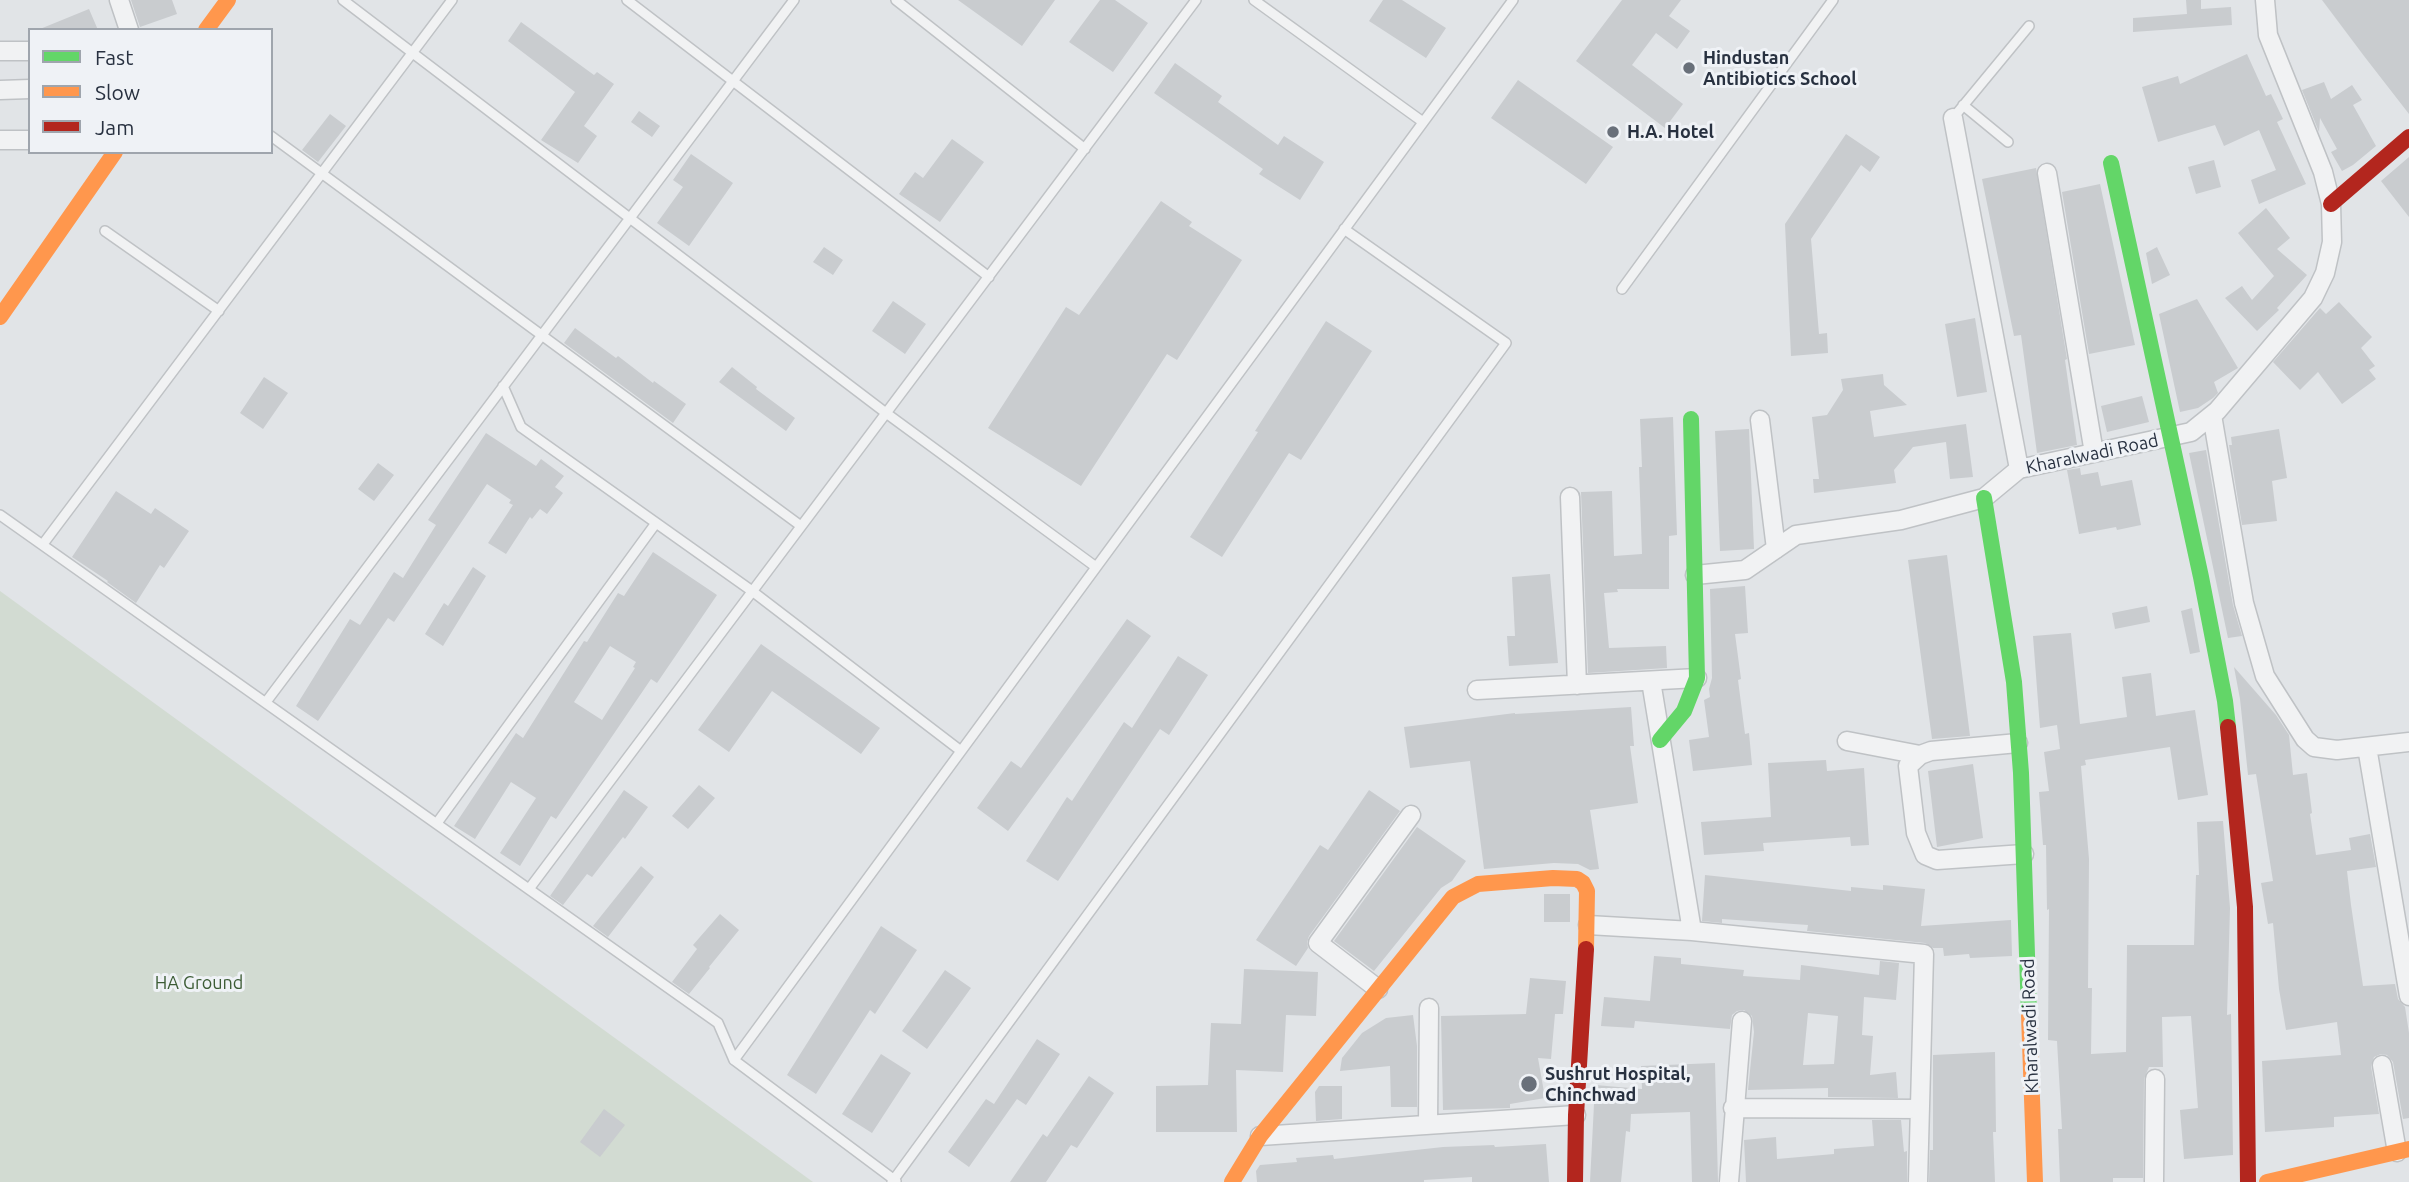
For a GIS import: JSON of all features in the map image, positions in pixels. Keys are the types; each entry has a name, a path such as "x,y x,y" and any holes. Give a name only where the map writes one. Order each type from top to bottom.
{"street":[{"path":"119,0 128,28"},
{"path":"207,28 228,0"},
{"name":"Kharalwadi Road","path":"2035,1182 2024,854 2014,682 1984,498 2019,469 2191,432 2211,415 2313,298 2325,273 2332,242 2331,204 2323,172 2269,35 2266,0"},
{"path":"0,51 28,51"},
{"path":"0,90 28,89"},
{"path":"1958,111 2019,469"},
{"path":"2331,204 2409,137"},
{"path":"0,140 28,140"},
{"path":"0,317 115,154"},
{"path":"2111,163 2214,638 2225,701 2245,907 2248,1182"},
{"path":"2047,173 2094,453"},
{"path":"2211,415 2244,603 2265,676 2305,739 2314,747 2337,750 2409,742"},
{"path":"1661,740 1684,711 1697,678 1691,419"},
{"path":"1760,419 1776,549"},
{"path":"1570,497 1577,685"},
{"path":"1695,575 1745,570 1796,535 1901,520 1984,498"},
{"path":"1477,690 1697,678"},
{"path":"1651,681 1692,931"},
{"path":"1847,741 1920,755"},
{"path":"2018,743 1931,751 1920,755 1908,766 1916,833 1925,855 1937,860 2024,854"},
{"path":"2367,747 2409,996"},
{"path":"1378,989 1318,943 1410,815"},
{"path":"1232,1182 1260,1136 1444,906 1465,889 1478,884 1553,878 1577,879 1587,891 1588,925 1576,1115 1575,1182"},
{"path":"1588,925 1692,931 1924,954 1918,1182"},
{"path":"1428,1125 1429,1007"},
{"path":"1729,1182 1742,1021"},
{"path":"2267,1182 2403,1150 2382,1065"},
{"path":"2154,1182 2155,1079"},
{"path":"1733,1108 1920,1109"},
{"path":"1260,1136 1576,1115"}],"lane":[{"path":"343,0 886,414 1096,568"},
{"path":"43,544 452,0"},
{"path":"627,0 989,277"},
{"path":"266,702 794,0"},
{"path":"896,0 1085,149"},
{"path":"529,889 1196,0"},
{"path":"1254,0 1423,122"},
{"path":"734,1060 1513,0"},
{"path":"1622,289 1833,0"},
{"path":"2008,142 1958,111 2029,26"},
{"path":"273,137 801,526"},
{"path":"0,515 718,1023 734,1060 895,1181 1506,343 1345,229"},
{"path":"105,231 219,311"},
{"path":"503,386 521,427 752,591 961,751"},
{"path":"437,823 656,523"}],"green space":[{"name":"HA Ground","path":"0,591 813,1182 0,1182"}],"building":[{"path":"131,0 172,0 177,14 140,27"},
{"path":"958,0 1055,0 1022,46"},
{"path":"1100,0 1115,0 1148,23 1113,72 1069,42"},
{"path":"1383,0 1402,0 1446,28 1426,58 1369,21"},
{"path":"1622,0 1681,0 1669,16 1690,31 1677,49 1656,33 1632,65 1683,104 1665,128 1576,61"},
{"path":"2186,0 2201,0 2201,9 2231,7 2232,25 2133,32 2133,18 2187,14"},
{"path":"2322,0 2409,0 2409,114 2364,56"},
{"path":"89,9 97,28 42,28"},
{"path":"521,22 594,75 597,72 614,84 584,126 597,136 578,163 541,140 575,92 508,41"},
{"path":"2247,54 2266,96 2271,94 2283,119 2277,122 2306,184 2259,204 2251,180 2276,170 2259,130 2224,146 2215,125 2158,142 2142,87 2178,76 2180,84"},
{"path":"1175,63 1222,96 1218,102 1278,145 1284,136 1324,162 1300,200 1259,174 1263,169 1154,93"},
{"path":"1518,80 1613,147 1586,184 1491,118"},
{"path":"2324,82 2331,99 2352,85 2362,100 2353,105 2376,146 2342,171 2331,152 2337,149 2320,118 2319,132 2302,90"},
{"path":"639,111 660,126 652,137 631,122"},
{"path":"330,114 346,126 318,162 302,150"},
{"path":"1846,134 1880,157 1870,172 1861,165 1811,239 1819,334 1827,333 1828,353 1791,356 1785,224"},
{"path":"952,139 984,162 940,222 899,194 915,172 923,178"},
{"path":"691,154 733,183 689,246 657,223 683,187 673,180"},
{"path":"2409,157 2409,217 2381,181"},
{"path":"2214,160 2221,187 2196,194 2188,167"},
{"path":"2036,168 2067,359 2065,360 2077,445 2037,453 2021,335 2014,336 1982,179"},
{"path":"2100,184 2135,345 2089,354 2062,192"},
{"path":"1161,201 1192,222 1189,226 1242,260 1177,360 1167,354 1081,486 988,428 1066,307 1079,315"},
{"path":"2266,208 2290,238 2277,249 2307,275 2277,308 2279,310 2257,331 2225,298 2242,286 2252,300 2274,276 2238,233"},
{"path":"824,247 843,260 833,275 813,262"},
{"path":"2157,247 2170,275 2152,284 2146,253"},
{"path":"2197,299 2238,368 2214,382 2218,393 2213,398 2198,408 2180,412 2159,314"},
{"path":"893,301 926,324 905,354 872,331"},
{"path":"2339,302 2372,337 2361,348 2375,366 2369,370 2376,379 2342,404 2318,372 2300,390 2273,362 2320,308 2326,314"},
{"path":"1975,318 1987,392 1957,397 1945,324"},
{"path":"1326,321 1372,351 1301,460 1289,453 1222,557 1190,537"},
{"path":"575,328 686,404 673,423 564,343"},
{"path":"732,367 795,418 786,431 719,382"},
{"path":"1883,374 1884,385 1907,405 1870,411 1874,437 1966,424 1973,477 1950,479 1946,442 1913,447 1894,470 1896,483 1814,493 1813,479 1819,479 1812,417 1827,415 1843,390 1841,379"},
{"path":"264,377 288,393 263,429 240,413"},
{"path":"2142,396 2149,422 2107,432 2101,406"},
{"path":"1673,417 1677,535 1669,536 1669,589 1617,589 1618,592 1604,593 1609,648 1666,646 1667,668 1588,673 1581,492 1612,491 1614,556 1642,554 1640,419"},
{"path":"1749,429 1754,549 1720,551 1715,431"},
{"path":"2279,429 2287,478 2272,481 2277,521 2242,525 2229,445 2232,445 2231,437"},
{"path":"486,433 536,466 541,459 564,476 555,487 563,493 547,514 540,509 532,519 530,517 506,554 488,543 513,505 509,503 511,500 487,484 394,622 388,618 318,721 296,706 350,619 360,625 394,572 403,578 436,525 428,520"},
{"path":"2206,450 2233,605 2242,636 2228,638 2189,453"},
{"path":"378,463 394,475 374,501 358,489"},
{"path":"2080,468 2081,475 2098,472 2101,486 2132,480 2141,525 2079,534 2067,470"},
{"path":"116,491 151,514 155,508 189,531 164,568 160,565 136,603 72,557"},
{"path":"653,552 717,595 657,683 651,679 556,819 551,816 520,866 500,853 536,798 511,782 475,839 454,826 516,733 523,738 584,641 587,642 618,593 624,596","holes":["610,646 636,662 633,667 635,668 602,720 574,702"]},
{"path":"1947,555 1970,736 1932,739 1908,560"},
{"path":"473,567 486,576 443,646 425,634 444,603 448,606"},
{"path":"1550,574 1558,663 1509,666 1507,636 1515,636 1512,577"},
{"path":"1745,586 1748,633 1735,634 1745,734 1749,733 1752,765 1693,771 1689,740 1709,737 1704,700 1710,697 1712,678 1710,589"},
{"path":"2147,606 2150,622 2115,629 2112,613"},
{"path":"2192,608 2200,652 2190,654 2181,611"},
{"path":"1127,619 1151,636 1008,831 977,808 1011,761 1021,768"},
{"path":"2071,633 2080,724 2127,717 2122,677 2151,673 2156,716 2195,710 2208,795 2178,800 2170,747 2085,760 2086,765 2081,766 2089,859 2088,988 2092,988 2091,1054 2126,1052 2127,945 2194,945 2196,875 2199,875 2197,822 2223,821 2230,908 2227,1015 2231,1014 2233,1155 2184,1159 2180,1110 2198,1108 2191,1016 2162,1017 2163,1067 2149,1067 2144,1079 2143,1178 2113,1178 2113,1182 2060,1182 2058,1129 2062,1129 2057,1041 2048,1040 2049,909 2047,910 2046,845 2043,845 2039,792 2049,791 2044,752 2060,749 2057,725 2040,728 2033,636"},
{"path":"761,644 880,728 861,754 772,691 729,752 698,730"},
{"path":"1178,656 1208,675 1169,735 1160,729 1058,881 1026,861 1067,797 1072,801 1124,722 1132,728"},
{"path":"2234,667 2276,715 2289,735 2293,775 2307,773 2316,855 2351,850 2349,838 2370,834 2376,867 2347,871 2351,905 2363,986 2395,984 2398,999 2405,1007 2409,1033 2409,1118 2403,1119 2393,1062 2387,1055 2381,1054 2374,1057 2371,1066 2379,1114 2334,1117 2334,1127 2265,1132 2262,1061 2341,1055 2337,1022 2286,1030 2273,923 2268,924 2261,883 2273,881 2256,774 2248,775"},
{"path":"1631,707 1634,746 1630,746 1638,803 1590,810 1599,869 1590,870 1578,864 1554,863 1484,869 1470,761 1410,768 1404,727 1515,713"},
{"path":"1826,760 1827,771 1864,768 1869,845 1851,846 1850,837 1763,843 1764,851 1704,855 1701,822 1771,817 1768,763"},
{"path":"1973,764 1983,838 1937,847 1928,771"},
{"path":"699,785 715,798 688,829 672,816"},
{"path":"624,790 648,807 625,839 623,837 592,877 587,874 563,905 550,896"},
{"path":"1369,790 1400,811 1309,936 1308,948 1296,966 1256,940 1320,845 1328,850"},
{"path":"1417,827 1466,861 1374,971 1334,941"},
{"path":"641,866 654,877 608,937 593,926"},
{"path":"1705,875 1851,891 1851,887 1883,890 1883,885 1925,889 1921,926 2011,920 2012,956 1944,956 1943,948 1933,948 1925,943 1807,931 1808,925 1722,919 1722,923 1702,921"},
{"path":"1544,894 1570,894 1570,922 1544,922"},
{"path":"720,914 739,930 689,994 672,982 697,949 693,945"},
{"path":"881,926 917,950 875,1014 870,1010 816,1094 787,1075"},
{"path":"1654,956 1681,958 1681,964 1744,970 1743,976 1800,980 1801,965 1879,975 1880,961 1899,963 1896,1000 1864,997 1862,1035 1873,1036 1870,1075 1896,1072 1898,1098 1828,1097 1828,1088 1748,1090 1754,1032 1752,1016 1744,1010 1732,1015 1730,1029 1635,1021 1634,1028 1601,1026 1604,997 1650,1001","holes":["1808,1013 1838,1016 1834,1064 1803,1065"]},
{"path":"1244,969 1318,972 1316,1016 1286,1015 1283,1072 1236,1070 1237,1132 1156,1132 1156,1086 1208,1085 1211,1023 1241,1024"},
{"path":"945,970 971,988 927,1049 902,1031"},
{"path":"1530,978 1566,981 1563,1014 1555,1014 1551,1059 1538,1058 1545,1098 1510,1104 1510,1108 1443,1110 1441,1016 1526,1014"},
{"path":"1413,1015 1417,1046 1417,1107 1391,1107 1390,1066 1340,1071 1342,1058 1362,1033 1386,1018"},
{"path":"1037,1039 1060,1054 1026,1105 1017,1099 969,1167 948,1152 986,1099 994,1104"},
{"path":"1995,1052 1995,1182 1929,1182 1930,1150 1933,1150 1933,1055"},
{"path":"881,1054 911,1073 872,1133 842,1114"},
{"path":"1715,1063 1718,1182 1692,1182 1690,1112 1631,1114 1630,1132 1626,1131 1621,1182 1590,1182 1595,1085 1642,1089 1641,1066"},
{"path":"1089,1076 1114,1093 1077,1148 1071,1145 1046,1182 1010,1182 1043,1134 1047,1137"},
{"path":"1319,1086 1342,1086 1342,1119 1316,1121 1315,1092"},
{"path":"604,1109 625,1125 600,1157 580,1142"},
{"path":"1872,1120 1901,1120 1904,1152 1907,1151 1907,1182 1746,1182 1744,1140 1776,1137 1777,1159 1834,1154 1834,1149 1874,1146"},
{"path":"1546,1144 1549,1182 1472,1182 1472,1177 1424,1182 1257,1182 1256,1171 1260,1165 1297,1162 1296,1158 1333,1155 1334,1159 1443,1147"}],"traffic: fast":[{"path":"2111,163 2201,577 2228,727"},
{"path":"1660,740 1684,711 1697,678 1691,419"},
{"path":"1984,498 2014,682 2021,773 2029,1015"}],"traffic: slow":[{"path":"207,28 228,0"},
{"path":"0,317 114,154"},
{"path":"1232,1182 1260,1136 1453,897 1478,884 1553,878 1577,879 1587,891 1586,949"},
{"path":"2029,1015 2035,1182"},
{"path":"2267,1182 2409,1149"}],"traffic: jam":[{"path":"2331,204 2409,137"},
{"path":"2228,727 2245,907 2248,1182"},
{"path":"1575,1182 1576,1115 1586,949"}],"place":[{"name":"Hindustan Antibiotics School","path":"1689,68"},
{"name":"H.A. Hotel","path":"1613,132"},
{"name":"Sushrut Hospital, Chinchwad","path":"1529,1084"}]}
